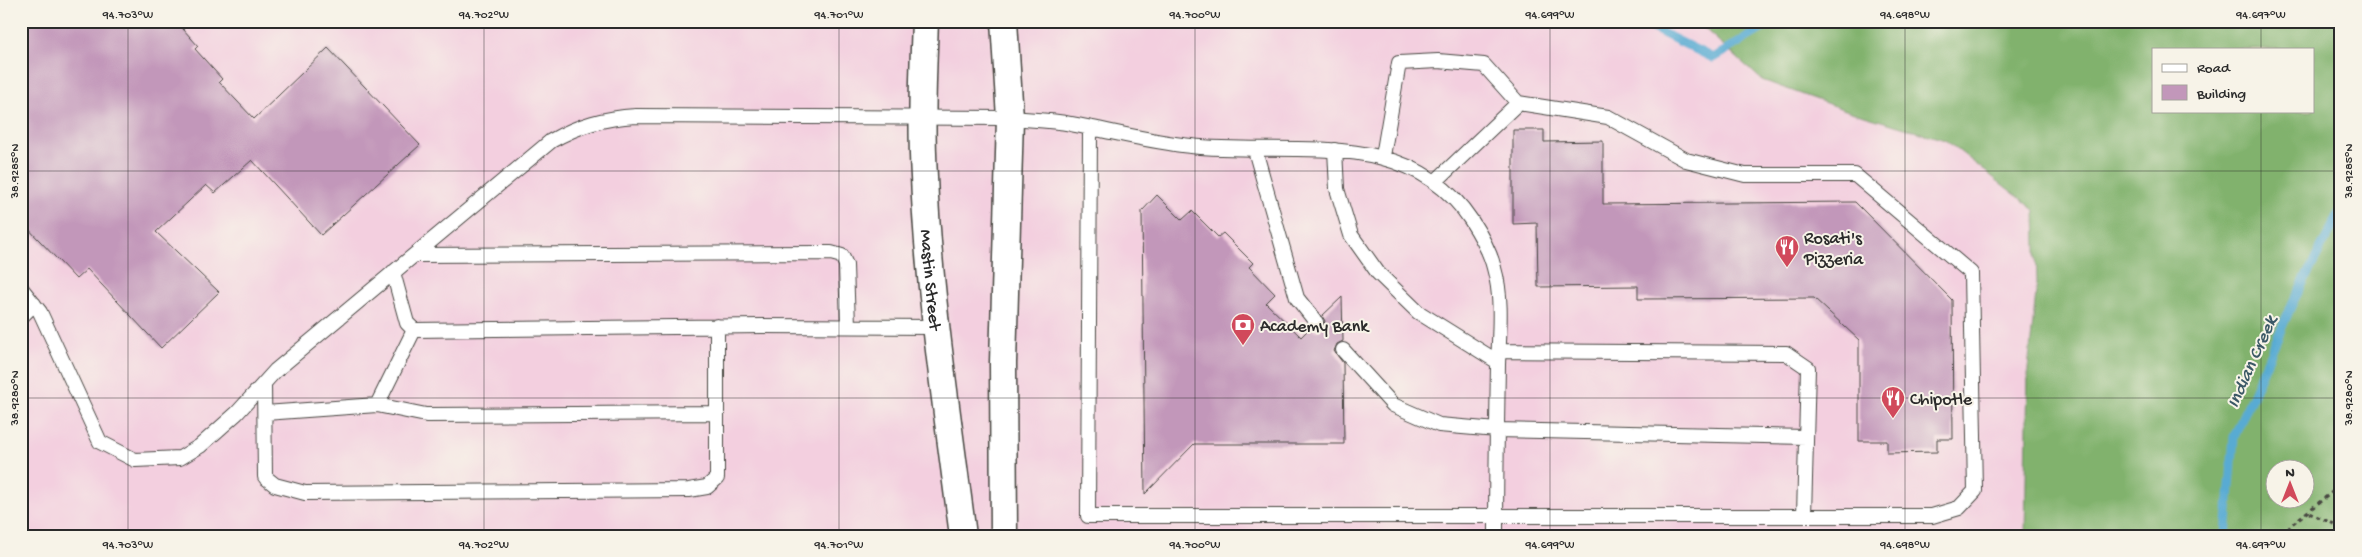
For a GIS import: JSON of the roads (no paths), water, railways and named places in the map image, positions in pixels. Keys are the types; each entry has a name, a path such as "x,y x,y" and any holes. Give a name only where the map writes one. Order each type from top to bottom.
{"street":[{"name":"Mastin Street","path":"925,21 922,118 924,179 936,327 963,536"},
{"path":"1004,21 1010,118 1003,363 1004,536"}],"lane":[{"path":"1090,128 1088,516 1932,516 1959,508 1975,491 1970,273 1855,175 1745,175 1686,160 1608,117 1518,103 1484,65 1438,61 1398,63 1383,156"},
{"path":"1436,181 1518,103"},
{"path":"21,288 40,312 100,442 135,460 180,458 200,446 237,412 275,371 551,141 571,130 594,122 636,116 1010,118 1069,124 1189,146 1255,150 1350,150 1383,156 1412,166 1436,181 1459,201 1480,234 1494,268 1499,307 1496,536"},
{"path":"1255,150 1297,298 1316,322"},
{"path":"1335,150 1337,189 1351,236 1378,273 1418,312 1499,357 1786,353 1808,368 1804,515"},
{"path":"415,255 831,253 842,256 846,265 848,326"},
{"path":"393,272 407,323 414,330 717,326 936,327"},
{"path":"21,317 34,304"},
{"path":"264,383 265,477 275,485 305,493 689,490 708,487 717,478 717,326"},
{"path":"377,405 414,330"},
{"path":"1343,350 1393,405 1439,425 1497,430 1806,437"},
{"path":"265,414 377,405 426,415 717,412"}],"waterway":[{"path":"1638,21 1713,58 1775,21"},
{"name":"Indian Creek","path":"2226,536 2234,437 2293,302 2341,210"}],"place":[{"name":"Rosati's Pizzeria","path":"1787,268"},
{"name":"Academy Bank","path":"1243,346"},
{"name":"Chipotle","path":"1893,419"}]}
